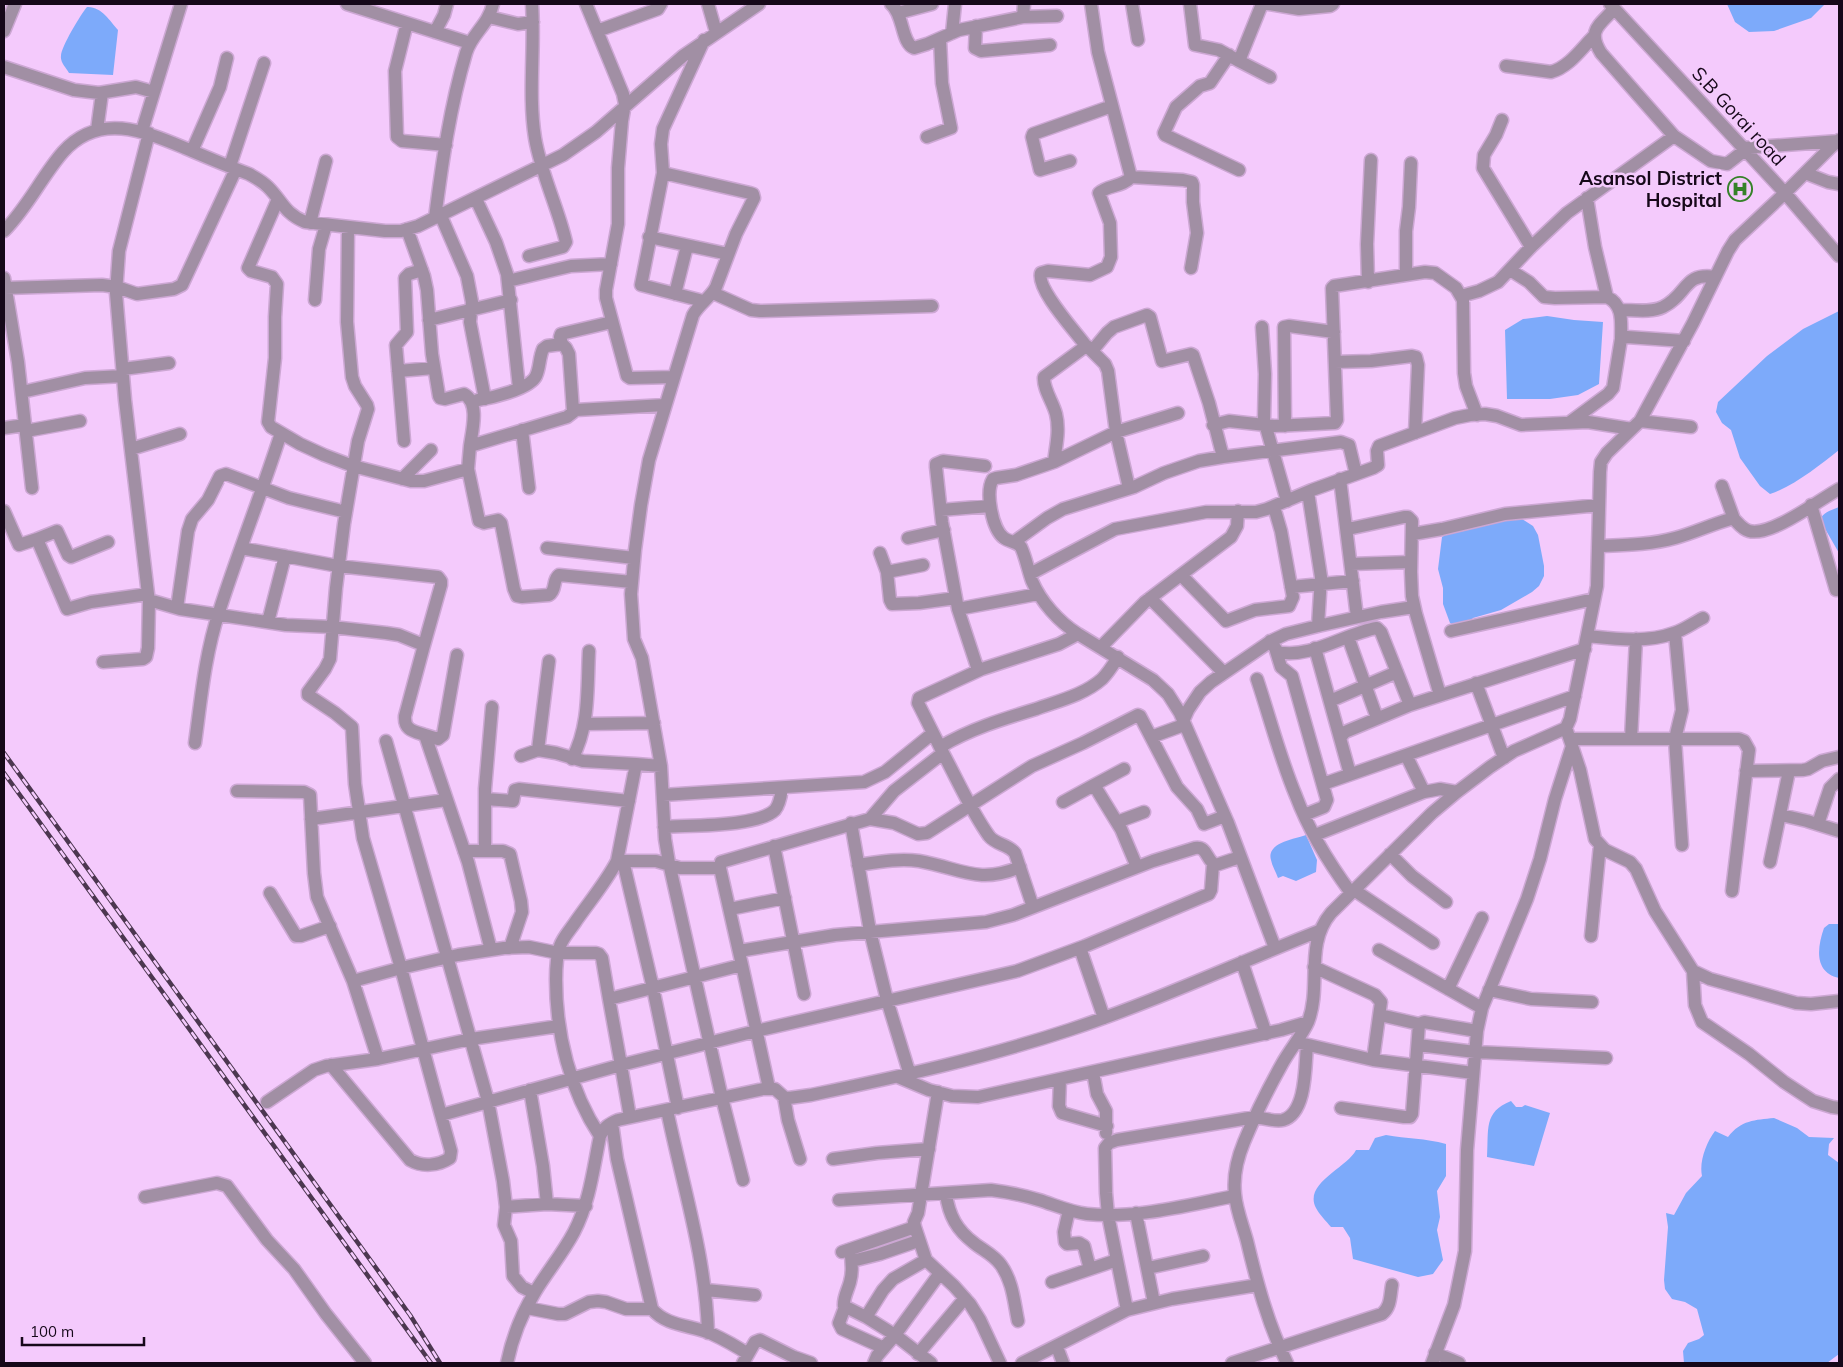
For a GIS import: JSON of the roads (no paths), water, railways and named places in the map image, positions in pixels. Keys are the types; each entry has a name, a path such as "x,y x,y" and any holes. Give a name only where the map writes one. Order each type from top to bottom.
{"street":[{"path":"4,31 14,4"},
{"path":"103,662 143,660 146,657 148,648 149,597 131,449 116,287 119,251 154,92 181,4"},
{"path":"347,4 369,7 407,23 470,43"},
{"path":"435,32 444,16 447,4"},
{"path":"485,399 470,322 472,302 467,276 438,217 446,144 453,107 470,43 490,17 493,4"},
{"path":"529,256 563,247 566,242 541,167 532,111 532,4"},
{"path":"586,4 623,94 625,104 618,168 618,224 606,298 627,376 674,377"},
{"path":"597,31 658,10 661,4"},
{"path":"708,4 716,32"},
{"path":"4,231 71,144 97,130 114,128 145,132 260,180 294,217 310,223 385,231 407,229 438,217 541,167 582,142 662,72 716,32 742,9 759,4"},
{"path":"932,4 895,8 910,47 918,48 952,33 1024,10 1057,16"},
{"path":"952,33 956,4"},
{"path":"1091,4 1098,52 1131,177"},
{"path":"1132,4 1138,40"},
{"path":"1190,4 1195,45 1219,50 1270,77"},
{"path":"1239,170 1164,133 1176,107 1200,86 1210,83 1234,58 1262,4"},
{"path":"1269,4 1299,9 1330,6 1333,4"},
{"path":"1506,66 1551,72 1564,66 1593,37 1595,30 1612,6"},
{"name":"S.B Gorai road","path":"1612,6 1785,193 1839,256"},
{"path":"490,17 518,24 533,22"},
{"path":"407,23 396,71 398,137 402,141 446,144"},
{"path":"976,26 975,45 981,51 1050,45"},
{"path":"1593,37 1601,53 1674,136 1711,161 1727,164 1744,149 1839,140"},
{"path":"927,137 951,128 942,83 940,38"},
{"path":"704,40 663,129 661,144 663,173 640,285 675,294 708,297 760,311 932,306"},
{"path":"192,151 220,86 227,58"},
{"path":"32,488 22,392 5,283 102,285 116,287 129,293 142,294 174,289 182,285 233,168 264,63"},
{"path":"4,67 74,90 102,93 136,87 154,92"},
{"path":"97,130 102,93"},
{"path":"1070,161 1042,171 1040,170 1032,137 1033,134 1112,106"},
{"path":"1502,120 1496,135 1484,155 1483,168 1530,247"},
{"path":"1461,296 1498,282 1530,247 1587,198 1674,136"},
{"path":"1459,1363 1434,1358 1454,1305 1465,1251 1467,1150 1477,1031 1482,1008 1534,880 1569,738 1570,719 1594,599 1598,564 1601,462 1607,453 1636,425 1684,341 1735,240 1839,140"},
{"path":"1368,282 1367,244 1371,160"},
{"path":"310,223 326,161"},
{"path":"1406,275 1406,231 1411,163"},
{"path":"663,173 753,194 753,200 708,297 693,315 649,460 641,505 632,582 632,630 636,646 642,658 661,766 664,827 670,865 722,1098 743,1180"},
{"path":"1805,173 1839,184"},
{"path":"1129,488 1116,432 1108,371 1105,364 1089,348 1047,295 1040,276 1048,271 1090,275 1107,267 1111,257 1110,230 1107,212 1098,193 1126,182 1131,177 1192,182 1197,233 1191,268"},
{"path":"1587,198 1599,270 1607,297"},
{"path":"278,199 248,268 250,271 272,277 277,284 275,358 268,419 269,425 300,444 354,466 417,482 468,470"},
{"path":"476,199 496,242 508,281 520,388"},
{"path":"315,300 319,249 326,225"},
{"path":"331,1065 410,1160 416,1164 428,1165 450,1158 451,1151 363,838 358,813 352,727 307,694 328,664 338,566 346,512 358,441 368,409 354,382 352,372 347,322 348,227"},
{"path":"407,229 427,290 434,368 440,398 445,399 464,394 470,402 474,416 468,470 479,521 484,523 498,520 501,523 517,596 550,595 554,590 555,579 559,575 632,582"},
{"path":"649,238 728,254"},
{"path":"675,294 687,246"},
{"path":"508,281 570,266 611,264"},
{"path":"404,441 396,346 407,332 405,278 409,274 422,270"},
{"path":"1510,270 1529,282 1544,297 1607,297 1613,300 1620,310 1621,339 1612,388 1608,394 1570,422"},
{"path":"1213,425 1229,421 1265,426 1332,424 1336,422 1332,288 1334,286 1426,272 1435,273 1456,288 1463,300 1464,374 1466,386 1477,415"},
{"path":"1620,310 1660,308 1675,300 1692,280 1698,276 1715,277"},
{"path":"429,320 511,300"},
{"path":"1054,462 1058,424 1044,377 1089,348 1114,327 1147,315 1150,317 1162,361 1193,355 1223,457"},
{"path":"574,411 569,354 562,344 561,334 612,322"},
{"path":"1262,327 1265,374 1265,426 1287,501"},
{"path":"1285,426 1284,327 1334,332"},
{"path":"1621,339 1627,337 1684,341"},
{"path":"470,402 509,393 520,388 535,378 544,349 547,346 562,344"},
{"path":"1335,362 1416,357 1418,365 1415,433"},
{"path":"22,392 85,378 169,363"},
{"path":"398,371 434,368"},
{"path":"470,446 567,417 580,409 665,405"},
{"path":"1178,413 1116,432 1054,462 1021,474 993,479 990,506 1002,536 1021,547 1038,594 1066,626 1118,657 1158,684 1168,694 1184,720 1225,816 1275,948"},
{"path":"1030,574 1115,529 1206,512 1256,512 1274,507 1308,492 1376,467 1379,446 1455,418 1477,415 1496,416 1521,425 1535,426 1588,422 1691,427"},
{"path":"4,428 25,428 80,421"},
{"path":"522,430 529,488"},
{"path":"195,743 202,682 218,614 264,488 281,433"},
{"path":"131,449 180,434"},
{"path":"1014,542 1063,509 1129,488 1184,466 1223,457 1345,442 1350,449 1356,474"},
{"path":"402,478 432,450"},
{"path":"978,670 957,603 944,530 936,464 943,462 985,466"},
{"path":"177,608 188,532 192,519 208,500 220,476 226,474 304,502 346,512"},
{"path":"1340,480 1348,529 1357,617"},
{"path":"1722,486 1734,519 1743,529 1757,532 1789,520 1839,489"},
{"path":"1308,492 1321,584 1318,626"},
{"path":"1413,534 1505,514 1600,505"},
{"path":"1811,505 1836,590"},
{"path":"941,510 990,506"},
{"path":"1181,575 1226,621 1255,610 1289,606 1293,597 1281,531 1274,507"},
{"path":"4,511 19,545 57,531 68,555 71,556 108,542"},
{"path":"1101,647 1150,598 1231,537 1236,526 1238,511"},
{"path":"1348,529 1408,517 1412,521 1411,572 1414,607 1440,695"},
{"path":"1598,546 1631,545 1676,538 1734,519"},
{"path":"908,538 944,530"},
{"path":"36,539 67,610 92,602 149,597 177,608 268,622 332,627 399,636 418,642 423,649"},
{"path":"241,548 338,566 440,579 441,585 404,721 407,728 438,739 442,735 457,655"},
{"path":"547,548 634,558"},
{"path":"880,553 887,572 892,604 957,603 1038,594"},
{"path":"268,622 286,556"},
{"path":"1351,564 1411,562"},
{"path":"887,572 923,565"},
{"path":"1291,587 1353,581"},
{"path":"1150,598 1224,673"},
{"path":"1451,631 1594,599"},
{"path":"1151,737 1181,726 1188,710 1200,692 1224,673 1273,646 1286,634 1357,617 1414,607"},
{"path":"1340,738 1345,732 1410,705 1476,684 1586,642 1659,638 1676,633 1703,618"},
{"path":"1273,646 1287,653 1315,648 1377,628 1410,705"},
{"path":"1676,633 1682,710 1676,739 1682,845"},
{"path":"1032,908 1015,853 1012,848 990,838 970,804 918,703 919,698 978,670 1059,644 1078,634"},
{"path":"1348,637 1377,718"},
{"path":"1631,739 1636,639"},
{"path":"1273,646 1281,667 1292,676 1327,800 1326,805 1304,815"},
{"path":"1315,648 1350,774"},
{"path":"572,759 578,748 585,724 589,650"},
{"path":"870,819 894,791 957,737 1078,694 1101,680 1118,657"},
{"path":"538,750 549,661"},
{"path":"1330,701 1397,672"},
{"path":"1257,678 1288,774 1304,815 1330,863 1353,892 1433,943"},
{"path":"1476,684 1504,758"},
{"path":"1322,784 1575,696"},
{"path":"485,851 485,799 492,707"},
{"path":"769,1088 720,868 723,860 870,819 894,823 915,833 927,833 1032,766 1095,738 1135,715 1140,716 1177,786 1197,810 1204,824 1225,816"},
{"path":"585,724 654,723"},
{"path":"663,795 864,782 885,772 933,733"},
{"path":"425,735 464,851 491,950"},
{"path":"1569,738 1584,786 1594,834 1600,845 1630,862 1636,869 1656,911 1693,971 1695,1005 1702,1022 1749,1054 1791,1087 1814,1100 1839,1108"},
{"path":"1287,1363 1279,1348 1258,1285 1235,1196 1234,1179 1237,1161 1274,1078 1301,1043 1311,1007 1315,950 1319,931 1324,922 1390,854 1432,813 1457,792 1514,751 1569,738 1744,741 1749,750 1732,891"},
{"path":"386,741 488,1101 503,1181 506,1207 504,1225 511,1241 513,1276 522,1287 534,1293"},
{"path":"520,756 538,750 556,753 572,759 661,766"},
{"path":"1406,755 1424,792"},
{"path":"1746,771 1808,769 1822,761 1839,757"},
{"path":"636,764 620,861 653,988 667,1053 672,1109 706,1290 708,1333"},
{"path":"1063,802 1124,769"},
{"path":"1770,862 1789,771"},
{"path":"1818,824 1830,788 1839,779"},
{"path":"1094,785 1117,822 1137,867"},
{"path":"664,827 745,822 760,818 768,815 778,806 782,788"},
{"path":"485,799 513,801 515,790 520,789 629,801"},
{"path":"1314,835 1424,792 1440,789 1457,792"},
{"path":"237,791 308,793 311,798 317,897 353,981 378,1059"},
{"path":"311,818 446,800"},
{"path":"1117,822 1144,812"},
{"path":"1780,815 1839,831"},
{"path":"851,824 870,931 904,1076"},
{"path":"1591,936 1600,845"},
{"path":"774,846 804,994"},
{"path":"440,1115 710,1042 1017,971 1080,948 1209,894 1213,864 1205,850 1199,847 1137,867 1002,919 986,922 870,931 794,941 739,951"},
{"path":"464,851 507,852 511,857 522,912 510,948"},
{"path":"1390,854 1412,876 1446,902"},
{"path":"1213,864 1219,865 1240,856"},
{"path":"858,865 905,860 983,876 1005,874 1020,867"},
{"path":"620,861 656,861 680,868 720,868"},
{"path":"600,1136 588,1119 564,1049 559,1026 556,992 558,953 567,934 620,861"},
{"path":"270,893 296,936 330,926"},
{"path":"730,909 785,898"},
{"path":"1448,989 1482,918"},
{"path":"507,1363 518,1327 534,1293 574,1233 586,1206 600,1136 604,1129 612,1123 630,1117 769,1088 775,1089 784,1097 789,1098 811,1095 904,1076 982,1056 1104,1018 1168,994 1319,931"},
{"path":"353,981 400,968 491,950 530,947 558,953 599,954 602,958 630,1117"},
{"path":"1080,948 1104,1018"},
{"path":"1378,950 1482,1008"},
{"path":"1242,962 1266,1034"},
{"path":"609,999 742,966"},
{"path":"1314,967 1378,998 1381,1002 1373,1060"},
{"path":"1693,971 1710,979 1796,1003 1811,1004 1839,1001"},
{"path":"1489,990 1531,999 1592,1002"},
{"path":"1380,1015 1419,1024 1424,1022 1477,1031"},
{"path":"904,1076 938,1092 952,1096 978,1097 1266,1034 1308,1022"},
{"path":"1341,1108 1410,1117 1412,1114 1417,1065 1419,1024"},
{"path":"267,1102 314,1070 331,1065 378,1059 471,1039 559,1026"},
{"path":"1301,1043 1373,1060 1473,1073"},
{"path":"1105,1148 1109,1143 1117,1140 1255,1117 1283,1120 1296,1109 1303,1089 1301,1043"},
{"path":"1418,1044 1475,1052 1606,1058"},
{"path":"1094,1072 1097,1094 1106,1111 1105,1148 1108,1215 1126,1310"},
{"path":"1060,1079 1059,1106 1062,1113 1107,1126"},
{"path":"530,1090 543,1166 547,1204"},
{"path":"938,1092 914,1227 926,1260 965,1298 980,1320 1000,1363"},
{"path":"784,1097 788,1120 800,1159"},
{"path":"612,1123 618,1159 652,1309 657,1315 666,1320 708,1333 732,1344 745,1359 755,1342 760,1340 811,1363"},
{"path":"833,1159 929,1149"},
{"path":"145,1197 217,1183 228,1186 267,1240 294,1269 326,1314 365,1363"},
{"path":"839,1200 991,1190 1014,1193 1087,1214 1108,1215 1160,1210 1235,1196"},
{"path":"946,1194 948,1210 953,1222 974,1243 992,1255 1006,1274 1011,1286 1018,1321"},
{"path":"506,1207 547,1204 586,1206"},
{"path":"1069,1210 1064,1232 1065,1242 1067,1244 1079,1243 1084,1246 1090,1269"},
{"path":"1136,1213 1154,1303"},
{"path":"848,1254 914,1227"},
{"path":"848,1254 880,1254 918,1241"},
{"path":"848,1254 851,1280 843,1303 846,1307 895,1335 930,1363"},
{"path":"1148,1268 1203,1256"},
{"path":"866,1317 883,1290 893,1279 926,1260"},
{"path":"1052,1282 1117,1260"},
{"path":"874,1363 940,1273"},
{"path":"1022,1363 1126,1310 1154,1303 1258,1285"},
{"path":"1232,1363 1382,1314 1387,1310 1392,1285"},
{"path":"706,1290 755,1295"},
{"path":"918,1354 965,1298"},
{"path":"527,1308 565,1314 589,1302 598,1301 626,1309 652,1309"},
{"path":"846,1307 840,1323 842,1330 884,1348"},
{"path":"1057,1346 1063,1363"}],"water":[{"path":"1727,4 1825,4 1811,18 1774,31 1749,32 1735,22"},
{"path":"87,7 101,11 118,30 113,75 69,73 61,60 64,46"},
{"path":"1839,311 1839,450 1797,481 1770,494 1760,486 1740,458 1731,430 1722,423 1716,412 1718,402 1767,356 1803,329"},
{"path":"1547,316 1603,322 1599,384 1578,395 1550,399 1507,399 1505,330 1523,319"},
{"path":"1839,507 1839,553 1820,520 1825,513"},
{"path":"1502,517 1522,519 1533,526 1538,535 1544,576 1539,586 1532,592 1501,610 1473,618 1469,623 1457,627 1450,623 1443,604 1443,588 1438,569 1442,537 1456,528"},
{"path":"1306,835 1317,860 1316,872 1296,881 1283,876 1278,878 1271,860 1273,849 1288,840"},
{"path":"1829,924 1839,924 1839,978 1831,975 1821,965 1820,943 1824,928"},
{"path":"1511,1101 1516,1107 1525,1105 1550,1113 1534,1166 1487,1157 1488,1130 1492,1116 1502,1105"},
{"path":"1774,1118 1797,1128 1809,1137 1834,1138 1829,1144 1828,1155 1839,1163 1839,1354 1827,1363 1684,1363 1683,1351 1688,1343 1704,1335 1697,1309 1685,1302 1672,1299 1665,1289 1668,1227 1666,1213 1674,1215 1686,1193 1702,1176 1704,1153 1715,1131 1728,1137 1743,1124 1755,1120"},
{"path":"1386,1135 1446,1144 1446,1176 1437,1191 1440,1217 1437,1230 1443,1260 1433,1274 1418,1277 1353,1259 1350,1238 1343,1227 1331,1227 1316,1208 1314,1199 1321,1183 1351,1157 1356,1150 1369,1150 1375,1138"}],"railway":[{"path":"4,753 410,1315 440,1363"},
{"path":"4,773 431,1363"}],"place":[{"name":"Asansol District Hospital","path":"1740,189"}]}
